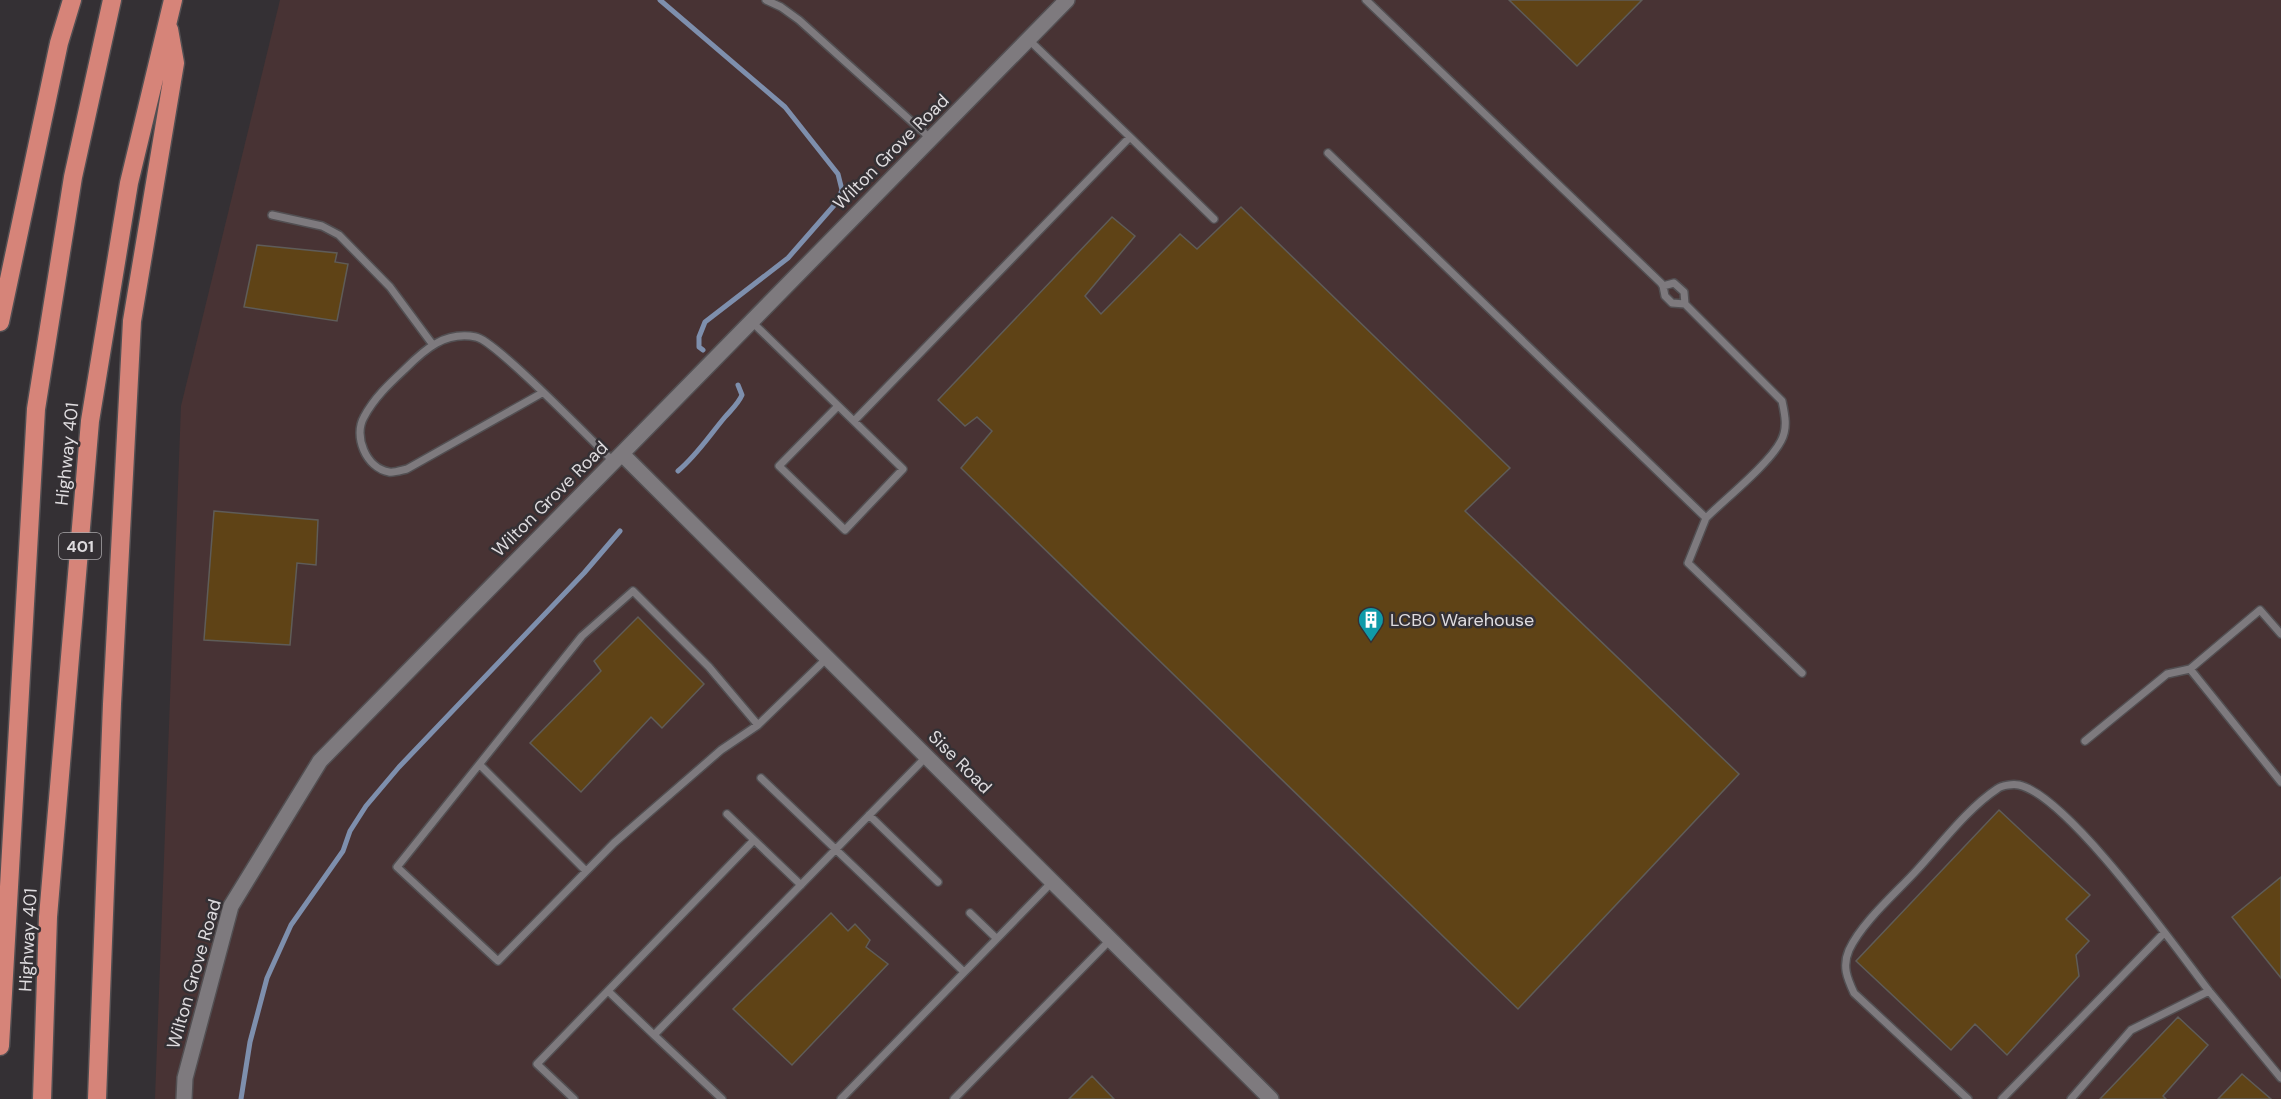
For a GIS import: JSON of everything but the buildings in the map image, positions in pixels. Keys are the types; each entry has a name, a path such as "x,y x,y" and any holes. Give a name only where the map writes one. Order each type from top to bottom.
{"highway":[{"path":"0,322 59,43 72,0"},
{"name":"Highway 401","path":"0,1046 36,409 73,177 112,0"},
{"name":"Highway 401","path":"42,1099 48,917 90,421 129,183 172,0"},
{"path":"97,1099 112,704 132,321 175,63 168,20"}],"main road":[{"name":"Wilton Grove Road","path":"184,1099 185,1078 231,906 320,761 1067,0"},
{"name":"Sise Road","path":"618,458 827,657 1271,1099"}],"lane":[{"path":"766,0 799,20 931,139"},
{"path":"1366,0 1663,286 1665,296 1672,303 1685,304"},
{"path":"1029,40 1214,219"},
{"path":"854,422 1130,137"},
{"path":"1328,153 1706,518"},
{"path":"272,215 322,226 339,236 390,287 433,345"},
{"path":"1663,286 1674,283 1684,292 1685,304 1782,401 1787,420 1782,441 1768,459 1706,518 1688,563 1802,673"},
{"path":"752,322 903,469 845,530 779,466 838,406"},
{"path":"542,393 406,469 389,472 373,464 360,443 361,422 372,401 423,351 441,339 478,337 494,346 542,393 618,458"},
{"path":"758,725 709,667 633,591 582,636 397,867 498,961 614,843 721,750 758,725 827,657"},
{"path":"2085,741 2167,674 2190,669 2260,610 2281,634"},
{"path":"2190,669 2281,782"},
{"path":"654,1035 927,756"},
{"path":"480,765 586,871"},
{"path":"761,778 963,971"},
{"path":"1968,1099 1854,993 1847,978 1845,966 1849,950 1870,921 1978,805 1999,787 2017,785 2032,790 2049,801 2097,850 2281,1078"},
{"path":"727,814 801,885"},
{"path":"869,815 938,882"},
{"path":"574,1099 537,1064 754,840"},
{"path":"841,1099 1052,881"},
{"path":"970,913 996,938"},
{"path":"2002,1099 2164,933"},
{"path":"954,1099 1111,940"},
{"path":"608,991 722,1099"},
{"path":"2071,1099 2131,1030 2209,991"}],"shaded area":[{"path":"280,0 2281,0 2281,1099 155,1099 181,406"}],"waterway":[{"path":"660,0 785,107 838,174 842,190 837,202 788,258 705,322 699,337 699,347 703,350"},
{"path":"678,471 697,452 739,401 742,395 738,385"},
{"path":"241,1099 250,1042 267,978 291,925 343,851 350,831 366,806 399,767 584,573 620,531"}],"place":[{"name":"LCBO Warehouse","path":"1371,643"}]}
